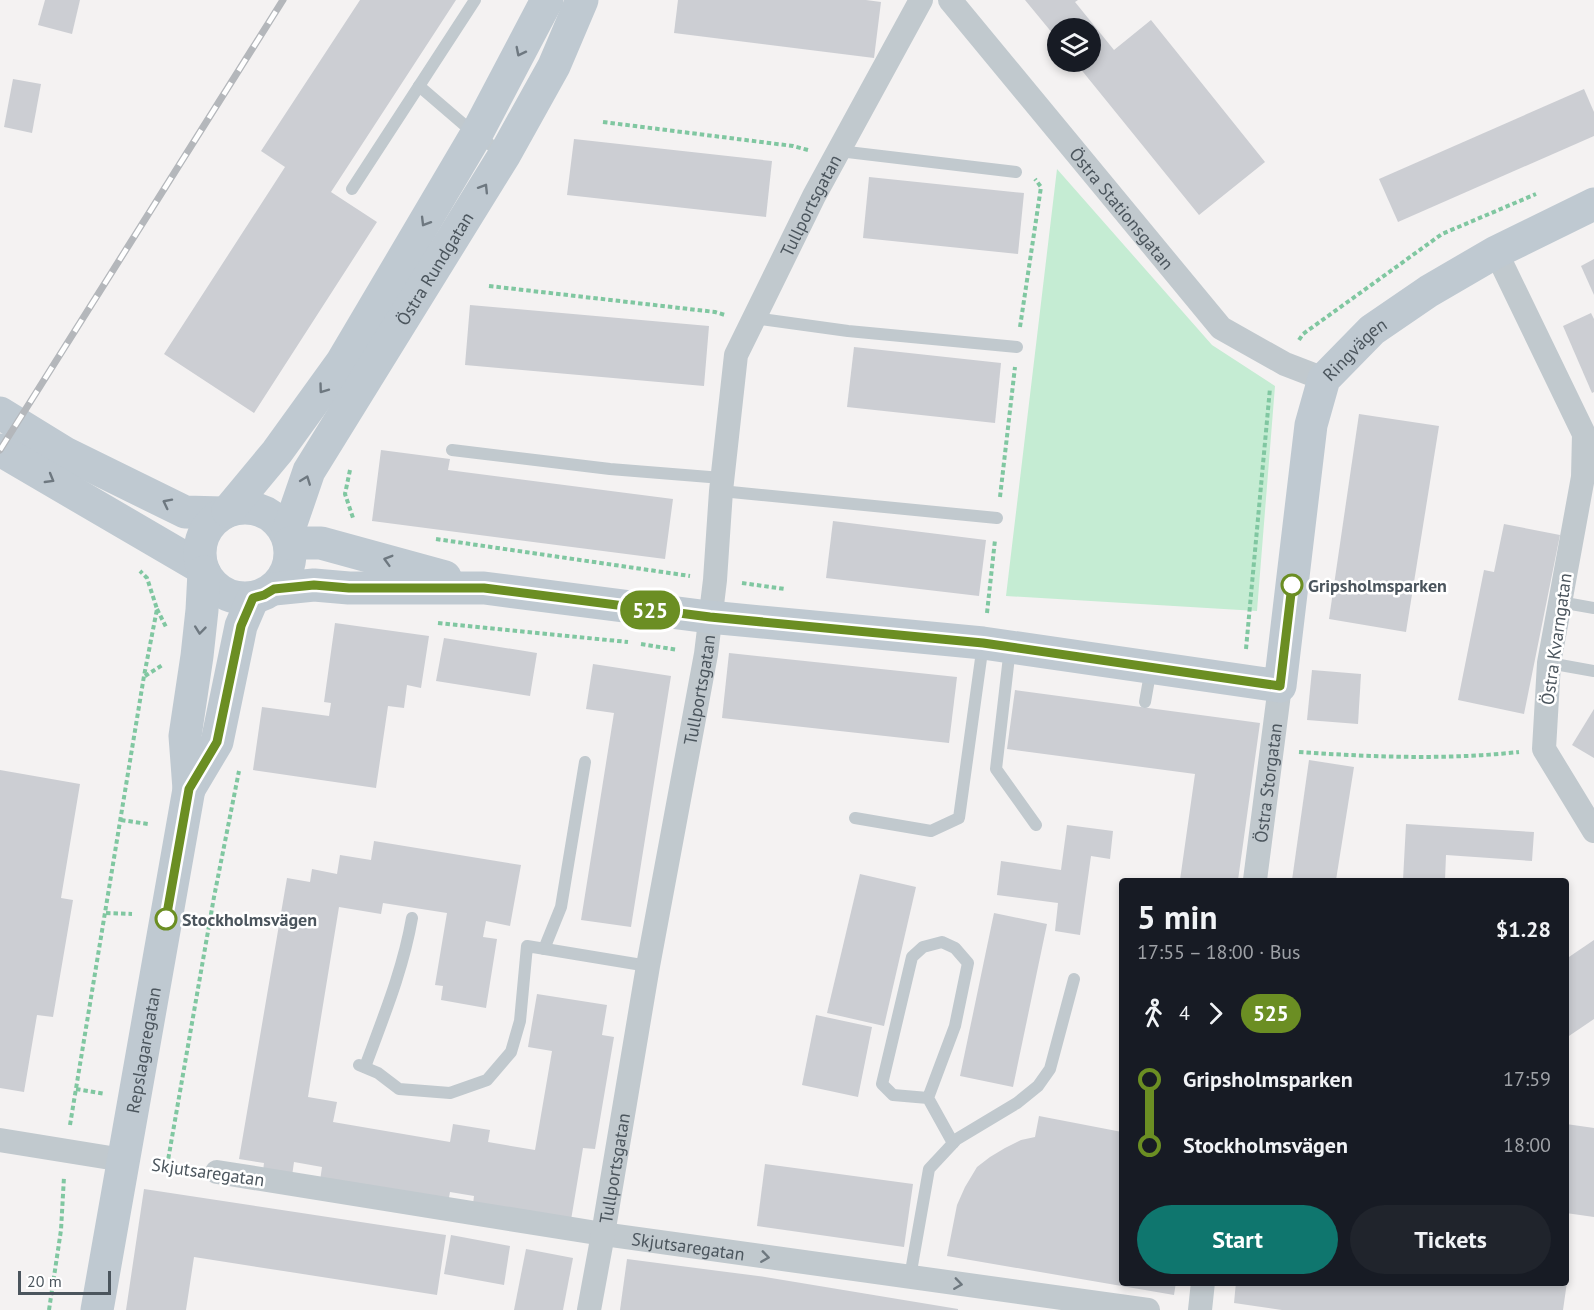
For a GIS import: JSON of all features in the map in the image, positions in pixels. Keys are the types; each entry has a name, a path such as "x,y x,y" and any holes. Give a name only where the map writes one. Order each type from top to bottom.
{"main road":[{"name":"Östra Rundgatan","path":"226,512 277,452 342,362 476,135 547,0"},
{"name":"Östra Rundgatan","path":"288,539 309,471 505,154 554,66 582,0"},
{"name":"Ringvägen","path":"1280,686 1311,425 1324,379 1372,330 1429,291 1496,252 1594,204"},
{"path":"0,413 65,453 185,512 226,512 242,508 256,509 269,514 280,523 288,539 291,555 289,568 282,579 263,594"},
{"path":"0,450 203,570"},
{"path":"226,512 213,521 205,531 200,556 203,570 212,584 224,593 238,598 314,585 349,588 484,588 710,617 995,636 1151,667 1280,686"},
{"path":"288,539 321,543 484,588"},
{"name":"Repslagaregatan","path":"96,1310 189,789 185,736 199,645 203,570"},
{"name":"Repslagaregatan","path":"189,789 217,742 241,626 263,594"}],"street":[{"name":"Tullportsgatan","path":"589,1310 648,966 706,654 736,355 814,196 921,0"},
{"name":"Östra Stationsgatan","path":"950,0 1221,328 1285,364 1324,379"},
{"name":"Östra Kvarngatan","path":"1496,252 1589,431 1583,477 1549,663 1544,749"},
{"name":"Östra Storgatan","path":"1256,878 1280,686"},
{"path":"1544,749 1594,831"},
{"path":"0,1140 123,1160"},
{"name":"Skjutsaregatan","path":"217,1172 603,1234 1148,1310"},
{"path":"1200,1310 1203,1286"}],"lane":[{"path":"352,189 475,0"},
{"path":"419,86 476,135 505,154"},
{"path":"837,154 1016,172"},
{"path":"752,321 1017,347"},
{"path":"452,450 997,518"},
{"path":"1560,602 1594,608"},
{"path":"855,818 931,831 959,818 995,636"},
{"path":"995,636 996,769 1036,825"},
{"path":"1549,663 1594,671"},
{"path":"1145,702 1151,667"},
{"path":"544,949 561,907 585,762"},
{"path":"412,918 398,980 362,1066 378,1073 399,1089 450,1093 487,1080 511,1052 520,1021 527,946 648,966"},
{"path":"928,1098 893,1095 882,1084 912,957 923,947 942,942 955,948 968,963 955,1026 928,1098 953,1143"},
{"path":"910,1277 929,1169 957,1139 1017,1103 1038,1086 1050,1070 1074,979"}],"path":[{"path":"603,122 793,146 837,154"},
{"path":"995,636 986,616 1017,347 1041,187 1033,176 1016,172"},
{"path":"489,286 715,312 752,321"},
{"path":"345,494 354,520"},
{"path":"431,538 786,589"},
{"path":"49,1310 61,1230 66,1151 157,609 147,578 135,565"},
{"path":"438,623 636,643 706,654"},
{"path":"1235,645 1247,646"},
{"path":"1272,750 1354,755 1442,756 1499,754 1544,749"},
{"path":"167,1166 214,897 239,770"},
{"path":"122,820 148,824"},
{"path":"106,913 132,914"},
{"name":"Skjutsaregatan","path":"123,1160 217,1172"}],"green space":[{"name":"Gripsholmsparken","path":"1057,169 1212,345 1275,386 1257,611 1006,596"}],"building":[{"path":"45,0 80,0 72,34 38,25"},
{"path":"360,0 456,0 331,192 377,222 254,413 164,354 285,167 261,151"},
{"path":"678,0 866,0 881,2 874,58 674,33"},
{"path":"1025,0 1078,0 1075,2 1088,18 1047,18 1047,27"},
{"path":"1151,20 1265,162 1199,215 1083,72 1101,72 1101,34 1114,50"},
{"path":"13,79 41,84 32,133 4,127"},
{"path":"1584,89 1594,112 1594,136 1398,222 1379,179"},
{"path":"574,139 772,161 766,217 567,195"},
{"path":"869,177 1024,193 1018,254 863,238"},
{"path":"1594,259 1594,295 1581,266"},
{"path":"470,305 709,326 704,386 465,365"},
{"path":"1591,313 1594,319 1594,392 1592,393 1563,326"},
{"path":"854,347 1001,363 995,423 847,407"},
{"path":"1359,414 1439,426 1406,632 1329,619"},
{"path":"381,450 450,459 448,470 673,499 665,559 372,521"},
{"path":"833,521 986,540 979,596 826,578"},
{"path":"1504,524 1560,535 1524,714 1458,700 1484,570 1494,572"},
{"path":"335,623 429,636 421,688 407,685 404,708 388,706 376,788 253,770 262,707 329,716 331,703 324,702"},
{"path":"444,638 537,653 530,696 436,681"},
{"path":"729,653 957,677 949,743 722,718"},
{"path":"593,664 671,676 631,927 581,920 614,713 586,709"},
{"path":"1312,670 1361,674 1358,724 1307,720"},
{"path":"1015,690 1260,723 1238,878 1180,878 1195,774 1007,749"},
{"path":"1594,709 1594,758 1572,745"},
{"path":"1309,760 1354,767 1336,878 1292,878"},
{"path":"0,770 80,784 61,898 73,900 53,1017 37,1015 24,1092 0,1088"},
{"path":"1406,824 1534,832 1532,861 1446,855 1445,878 1403,878"},
{"path":"1067,825 1113,831 1110,859 1091,856 1080,935 1055,931 1058,903 997,895 1001,861 1061,870"},
{"path":"374,841 521,865 510,926 486,921 483,937 497,939 486,1008 441,1000 443,986 435,985 447,913 383,903 381,914 339,907 308,1097 337,1102 333,1122 450,1142 453,1124 490,1130 488,1142 535,1150 552,1051 528,1047 537,994 607,1005 602,1035 614,1037 595,1149 583,1148 571,1220 473,1204 474,1196 450,1192 448,1203 320,1181 322,1167 294,1162 292,1176 263,1171 264,1163 239,1159 287,878 310,882 312,869 337,874 340,855 371,860"},
{"path":"860,874 916,887 884,1026 827,1013"},
{"path":"994,913 1047,924 1013,1087 960,1076"},
{"path":"1594,940 1594,1019 1569,1036 1569,957"},
{"path":"816,1015 872,1027 858,1097 802,1085"},
{"path":"1039,1116 1119,1131 1119,1286 947,1256 957,1205 977,1167 1005,1148 1021,1140 1035,1137"},
{"path":"1569,1124 1594,1128 1594,1217 1569,1213"},
{"path":"765,1164 913,1184 904,1247 757,1226"},
{"path":"144,1189 446,1235 437,1295 194,1257 186,1310 126,1310"},
{"path":"451,1235 510,1246 504,1285 444,1274"},
{"path":"526,1249 573,1258 563,1310 514,1310"},
{"path":"627,1259 765,1277 958,1310 620,1310"},
{"path":"1122,1286 1175,1286 1174,1295"},
{"path":"1236,1286 1566,1286 1563,1310 1282,1310 1234,1303"}],"railway":[{"path":"0,450 283,0"}],"bus line":[{"name":"525","path":"166,919 189,789 217,742 241,626 253,598 274,589 314,585 349,588 484,588 710,617 983,643 1280,686 1292,585"}],"place":[{"name":"Gripsholmsparken","path":"1292,585"},
{"name":"Stockholmsvägen","path":"166,919"}]}
